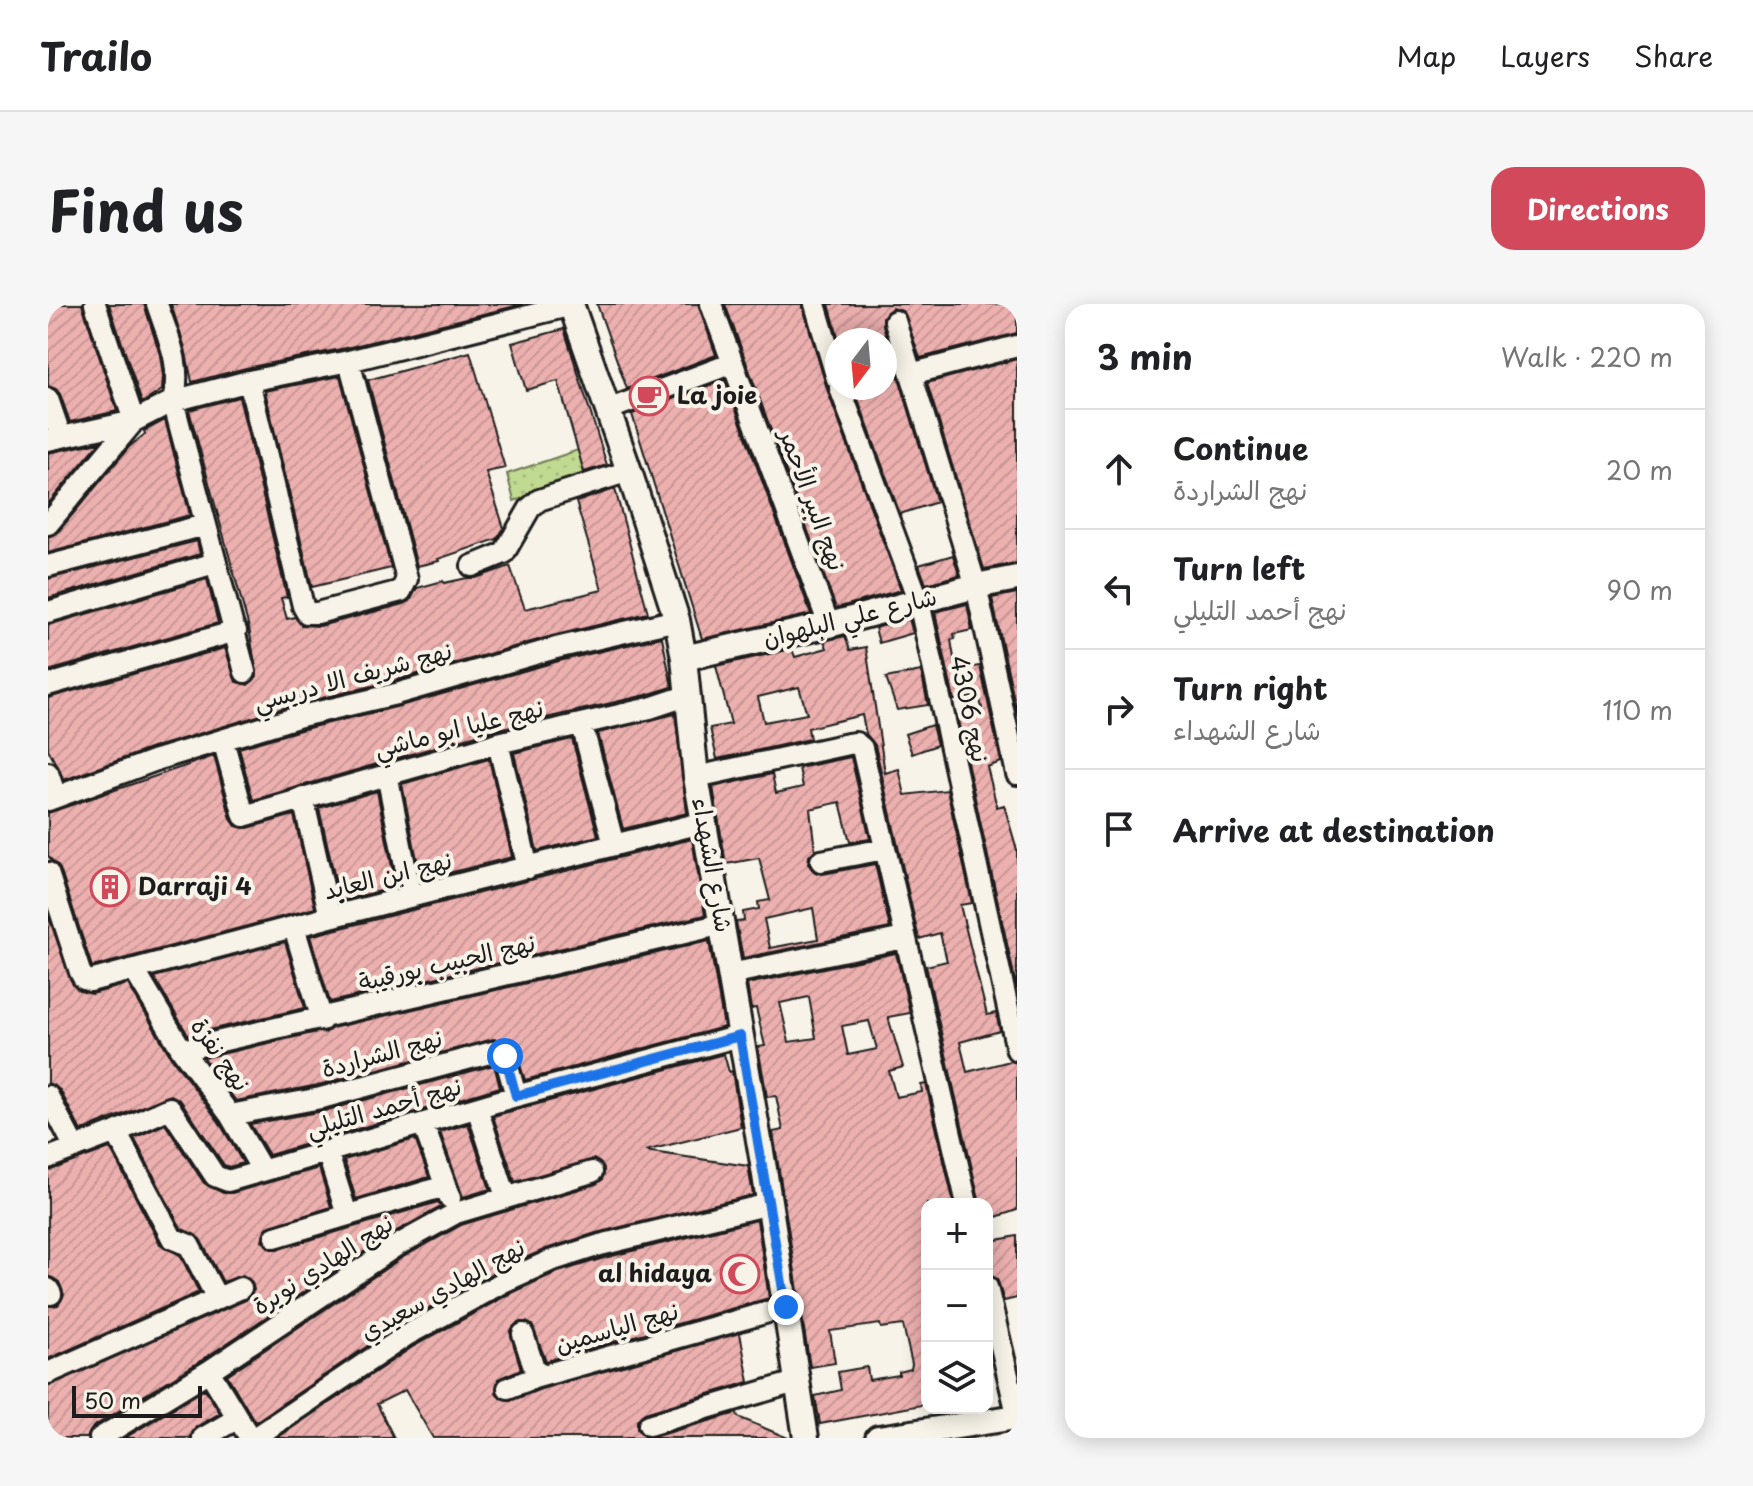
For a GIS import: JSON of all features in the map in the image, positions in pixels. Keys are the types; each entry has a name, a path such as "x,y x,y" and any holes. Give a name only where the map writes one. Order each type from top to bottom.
{"street":[{"path":"95,304 134,421"},
{"path":"157,304 176,362 178,383 173,401 245,672"},
{"name":"نهج البير الأحمر","path":"711,304 829,625"},
{"path":"815,304 825,338"},
{"path":"48,399 54,439 134,421 173,401 249,381 349,361 572,305"},
{"name":"شارع الشهداء","path":"572,305 677,620 689,695 696,777 723,924 806,1438"},
{"path":"895,321 976,586 1017,774"},
{"path":"911,374 1017,346"},
{"path":"249,381 303,606 307,613 317,613 401,591 407,579 349,361"},
{"path":"607,410 733,363"},
{"name":"نهج 4306","path":"844,400 919,602 1017,1050"},
{"path":"48,524 134,421"},
{"path":"472,566 504,553 530,508 539,500 629,471"},
{"path":"48,566 205,525"},
{"path":"48,612 215,563"},
{"name":"شارع علي البلهوان","path":"684,658 1017,578"},
{"name":"نهج شريف الا دريسي","path":"52,798 156,760 301,716 396,694 556,648 677,620"},
{"path":"48,685 236,631"},
{"name":"نهج عليا ابو ماشي","path":"223,740 244,816 498,743 650,708 689,695"},
{"path":"582,725 614,845"},
{"path":"498,743 528,868"},
{"path":"696,777 856,743 862,748 966,1198"},
{"path":"48,773 52,798"},
{"path":"387,774 411,896"},
{"path":"303,798 330,917"},
{"name":"نهج ابن العابد","path":"48,873 84,979 97,981 330,917 705,822"},
{"path":"821,861 885,849"},
{"name":"نهج الحبيب بورقيبة","path":"182,1050 322,1020 723,924"},
{"path":"294,927 322,1020"},
{"path":"730,974 904,938"},
{"name":"نهج نفزة","path":"134,970 182,1050 230,1115 262,1170"},
{"name":"نهج أحمد التليلي","path":"116,1132 162,1109 172,1109 215,1176 228,1181 516,1096 740,1036"},
{"name":"نهج الشراردة","path":"230,1115 321,1098 493,1052 505,1056 516,1096"},
{"path":"48,1096 75,1148"},
{"path":"477,1108 506,1197"},
{"path":"423,1124 456,1213"},
{"path":"48,1158 116,1132 172,1238 189,1245 217,1298"},
{"path":"327,1151 347,1215"},
{"name":"نهج الهادي نويرة","path":"100,1438 209,1371 396,1246 456,1213 592,1172"},
{"path":"275,1237 445,1186"},
{"name":"نهج الهادي سعيدي","path":"252,1438 407,1335 505,1281 550,1261 600,1245 769,1204"},
{"path":"48,1373 241,1288"},
{"name":"نهج الياسمين","path":"508,1388 537,1377 786,1307"},
{"path":"878,1438 1017,1415 993,1313"},
{"path":"523,1334 537,1377"},
{"path":"209,1371 252,1438"},
{"path":"649,1425 799,1381"},
{"path":"203,1438 238,1418"}],"green space":[{"path":"578,450 585,478 514,501 507,474"}],"building":[{"path":"48,304 82,304 117,411 70,422 60,394 48,386"},
{"path":"109,304 144,304 160,355 163,376 162,390 142,403"},
{"path":"171,304 523,304 192,382"},
{"path":"597,304 698,304 716,355 627,389"},
{"path":"725,304 802,304 825,382 825,400 831,400 901,590 836,608"},
{"path":"829,304 1017,304 1017,333 920,358 904,312 892,308 883,317 884,328 836,328"},
{"path":"564,329 607,465 584,472 558,381 526,390 512,343"},
{"path":"470,352 505,468 486,472 504,528 497,539 417,566 368,380"},
{"path":"1017,359 1017,563 984,569 927,383"},
{"path":"897,371 937,502 900,514 858,400 897,400"},
{"path":"340,376 391,568 312,587 265,391"},
{"path":"725,380 811,614 702,639 632,414"},
{"path":"239,397 287,597 281,598 287,619 295,617 301,625 320,626 404,604 410,601 417,588 443,581 476,578 510,566 525,609 602,590 576,502 615,489 648,613 297,704 152,748 64,780 48,749 48,698 225,648 236,682 248,685 257,676 249,628 189,410"},
{"path":"165,420 190,515 48,553 48,537 58,532 129,447 145,434 144,431"},
{"path":"100,442 48,504 48,453"},
{"path":"197,541 200,554 48,598 48,579"},
{"path":"953,555 959,575 926,584 919,565"},
{"path":"207,579 218,623 48,671 48,625"},
{"path":"1017,593 1017,713 992,598"},
{"path":"967,604 972,630 954,634 955,639 951,640 956,670 980,666 1001,762 987,767 997,807 1004,805 1017,850 1017,989 957,716 982,708 979,696 954,700 935,612"},
{"path":"909,619 913,633 879,643 875,628"},
{"path":"845,636 850,650 866,647 885,773 899,769 905,795 947,790 972,903 960,905 987,1015 996,1013 1000,1031 960,1042 967,1072 1010,1061 1017,1063 1017,1210 993,1218 993,1198 979,1198 926,966 947,961 940,933 919,939 875,745 866,734 862,715 808,728 810,739 717,759 710,728 731,724 716,666 792,649 795,657 827,648 824,641","holes":["799,687 807,714 764,722 758,697"]},
{"path":"662,637 672,687 494,730 253,800 239,748 559,661"},
{"path":"921,671 928,705 897,710 886,678"},
{"path":"675,714 687,813 623,829 598,733"},
{"path":"932,725 937,745 912,754 905,734"},
{"path":"572,739 598,836 537,851 514,753"},
{"path":"214,756 231,819 236,826 248,828 294,815 315,908 92,967 60,869 48,856 48,813"},
{"path":"851,757 870,839 850,842 840,802 810,809 815,850 809,856 808,864 816,873 823,874 875,864 890,928 743,958 736,922 744,921 743,912 759,909 758,902 770,900 759,858 726,864 713,787 772,774 776,793 803,787 799,768","holes":["813,908 818,939 770,948 764,919"]},
{"path":"489,759 512,857 421,880 402,784"},
{"path":"377,791 396,887 340,901 319,808"},
{"path":"692,839 705,915 330,1002 310,936"},
{"path":"48,915 73,985 80,991 92,994 128,984 171,1057 219,1122 243,1163 229,1167 224,1165 181,1101 171,1095 81,1131 60,1090 48,1083"},
{"path":"709,941 724,1027 525,1080 514,1047 507,1041 493,1039 318,1085 236,1101 204,1058 317,1032 325,1033 332,1028"},
{"path":"285,942 305,1008 188,1035 154,977"},
{"path":"896,953 910,1013 888,1017 903,1067 889,1071 896,1097 922,1092 921,1085 926,1084 953,1198 921,1198 921,1405 820,1424 815,1396 841,1390 838,1372 867,1367 869,1380 899,1375 899,1372 911,1369 912,1364 903,1325 881,1328 880,1324 830,1331 835,1363 810,1367 773,1132 783,1130 776,1096 767,1097 758,1047 765,1046 756,1008 751,1009 747,984","holes":["809,997 816,1038 789,1042 780,1003","869,1021 877,1049 848,1055 842,1026"]},
{"path":"724,1054 729,1072 732,1071 741,1127 645,1151 748,1166 753,1195 596,1233 546,1249 500,1269 400,1324 255,1422 227,1375 403,1257 461,1225 602,1180 604,1168 594,1159 515,1182 493,1116"},
{"path":"494,1065 500,1087 269,1155 250,1124 324,1111"},
{"path":"165,1124 204,1183 223,1193 319,1168 331,1207 266,1228 262,1240 271,1249 438,1202 441,1207 389,1235 202,1360 93,1427 87,1438 48,1438 48,1386 246,1300 254,1290 252,1282 243,1275 223,1282 200,1239 181,1228 134,1138"},
{"path":"468,1124 490,1189 463,1197 440,1132"},
{"path":"415,1139 429,1177 356,1199 344,1160"},
{"path":"110,1148 160,1244 180,1255 199,1292 48,1359 48,1306 58,1305 64,1295 59,1282 48,1276 48,1171"},
{"path":"757,1220 769,1298 546,1361 532,1325 518,1322 510,1332 521,1369 498,1379 496,1392 500,1398 513,1400 541,1389 740,1333 749,1382 645,1413 637,1421 637,1429 645,1437 653,1437 737,1413 738,1417 788,1438 433,1438 405,1390 377,1404 394,1438 277,1438 414,1346 511,1293 555,1273"},
{"path":"1017,1236 1017,1298 1004,1301 997,1279 993,1277 993,1241"},
{"path":"205,1389 220,1413 196,1427 190,1438 125,1438"}],"place":[{"name":"La joie","path":"649,396"},
{"name":"Darraji 4","path":"110,887"},
{"name":"al hidaya","path":"740,1274"}],"route":[{"path":"505,1056 516,1096 740,1036 786,1307"}]}
